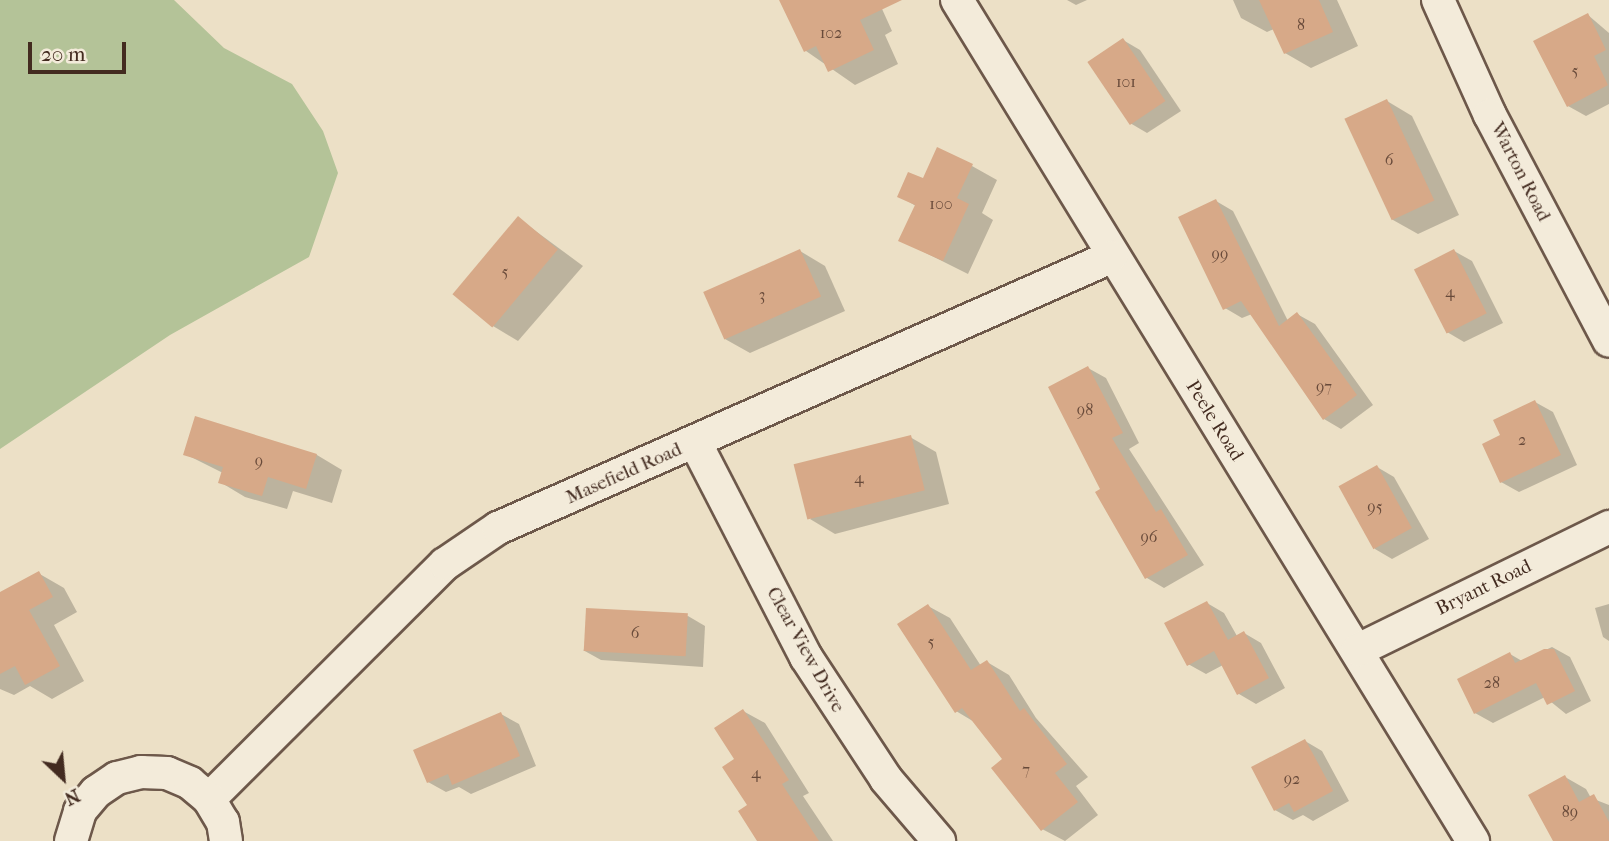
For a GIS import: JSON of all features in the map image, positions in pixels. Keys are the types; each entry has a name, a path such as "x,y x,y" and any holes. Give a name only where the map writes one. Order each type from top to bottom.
{"street":[{"name":"Peele Road","path":"957,0 1111,257 1358,650 1473,841"},
{"name":"Warton Road","path":"1438,0 1490,115 1609,341"},
{"name":"Masefield Road","path":"209,799 445,564 498,528 1111,257"},
{"name":"Clear View Drive","path":"695,442 806,657 879,768 939,841"},
{"name":"Bryant Road","path":"1358,650 1609,527"},
{"path":"71,841 80,811 96,792 117,778 141,772 167,774 190,783 209,799 223,822 226,841"}],"green space":[{"path":"0,0 174,0 224,48 292,84 323,131 338,173 309,257 170,335 0,449"}],"building":[{"path":"779,0 902,0 860,20 874,50 828,72 816,46 804,52"},
{"path":"1259,0 1319,0 1333,32 1284,54"},
{"path":"1588,13 1606,50 1594,56 1608,85 1567,107 1533,41"},
{"path":"1123,38 1165,101 1130,125 1087,62"},
{"path":"1387,99 1434,201 1392,220 1344,119"},
{"path":"937,147 973,164 957,198 969,204 943,261 898,241 915,205 897,197 908,172 923,178"},
{"path":"1216,199 1279,326 1297,312 1357,395 1323,420 1241,301 1223,310 1178,217"},
{"path":"518,216 558,249 492,328 452,294"},
{"path":"800,249 821,297 724,340 703,292"},
{"path":"1454,249 1487,313 1447,334 1414,269"},
{"path":"1088,366 1123,433 1112,438 1156,512 1161,509 1188,555 1145,579 1095,492 1100,489 1048,387"},
{"path":"1535,400 1561,455 1500,483 1482,444 1500,435 1493,420"},
{"path":"195,416 317,454 306,489 268,477 262,496 218,483 223,467 183,455"},
{"path":"911,435 925,490 807,520 794,464"},
{"path":"1377,465 1412,528 1373,549 1339,486"},
{"path":"39,571 53,597 29,610 60,666 25,685 15,666 0,674 0,592"},
{"path":"1207,601 1228,640 1244,631 1269,678 1237,695 1214,651 1187,666 1164,623"},
{"path":"928,604 971,670 987,660 1020,711 1024,708 1067,764 1055,773 1078,802 1041,831 991,768 1002,759 962,708 955,713 897,624"},
{"path":"586,608 688,613 686,656 584,651"},
{"path":"1544,649 1554,649 1575,691 1547,705 1536,683 1474,714 1457,679 1510,652 1515,663"},
{"path":"743,709 789,780 782,784 819,841 757,841 738,811 747,805 722,767 734,759 714,728"},
{"path":"501,712 520,756 452,785 448,774 427,783 413,750"},
{"path":"1305,739 1333,791 1294,812 1289,803 1274,811 1251,767"},
{"path":"1565,775 1579,802 1594,794 1609,822 1609,841 1553,841 1528,795"}]}
